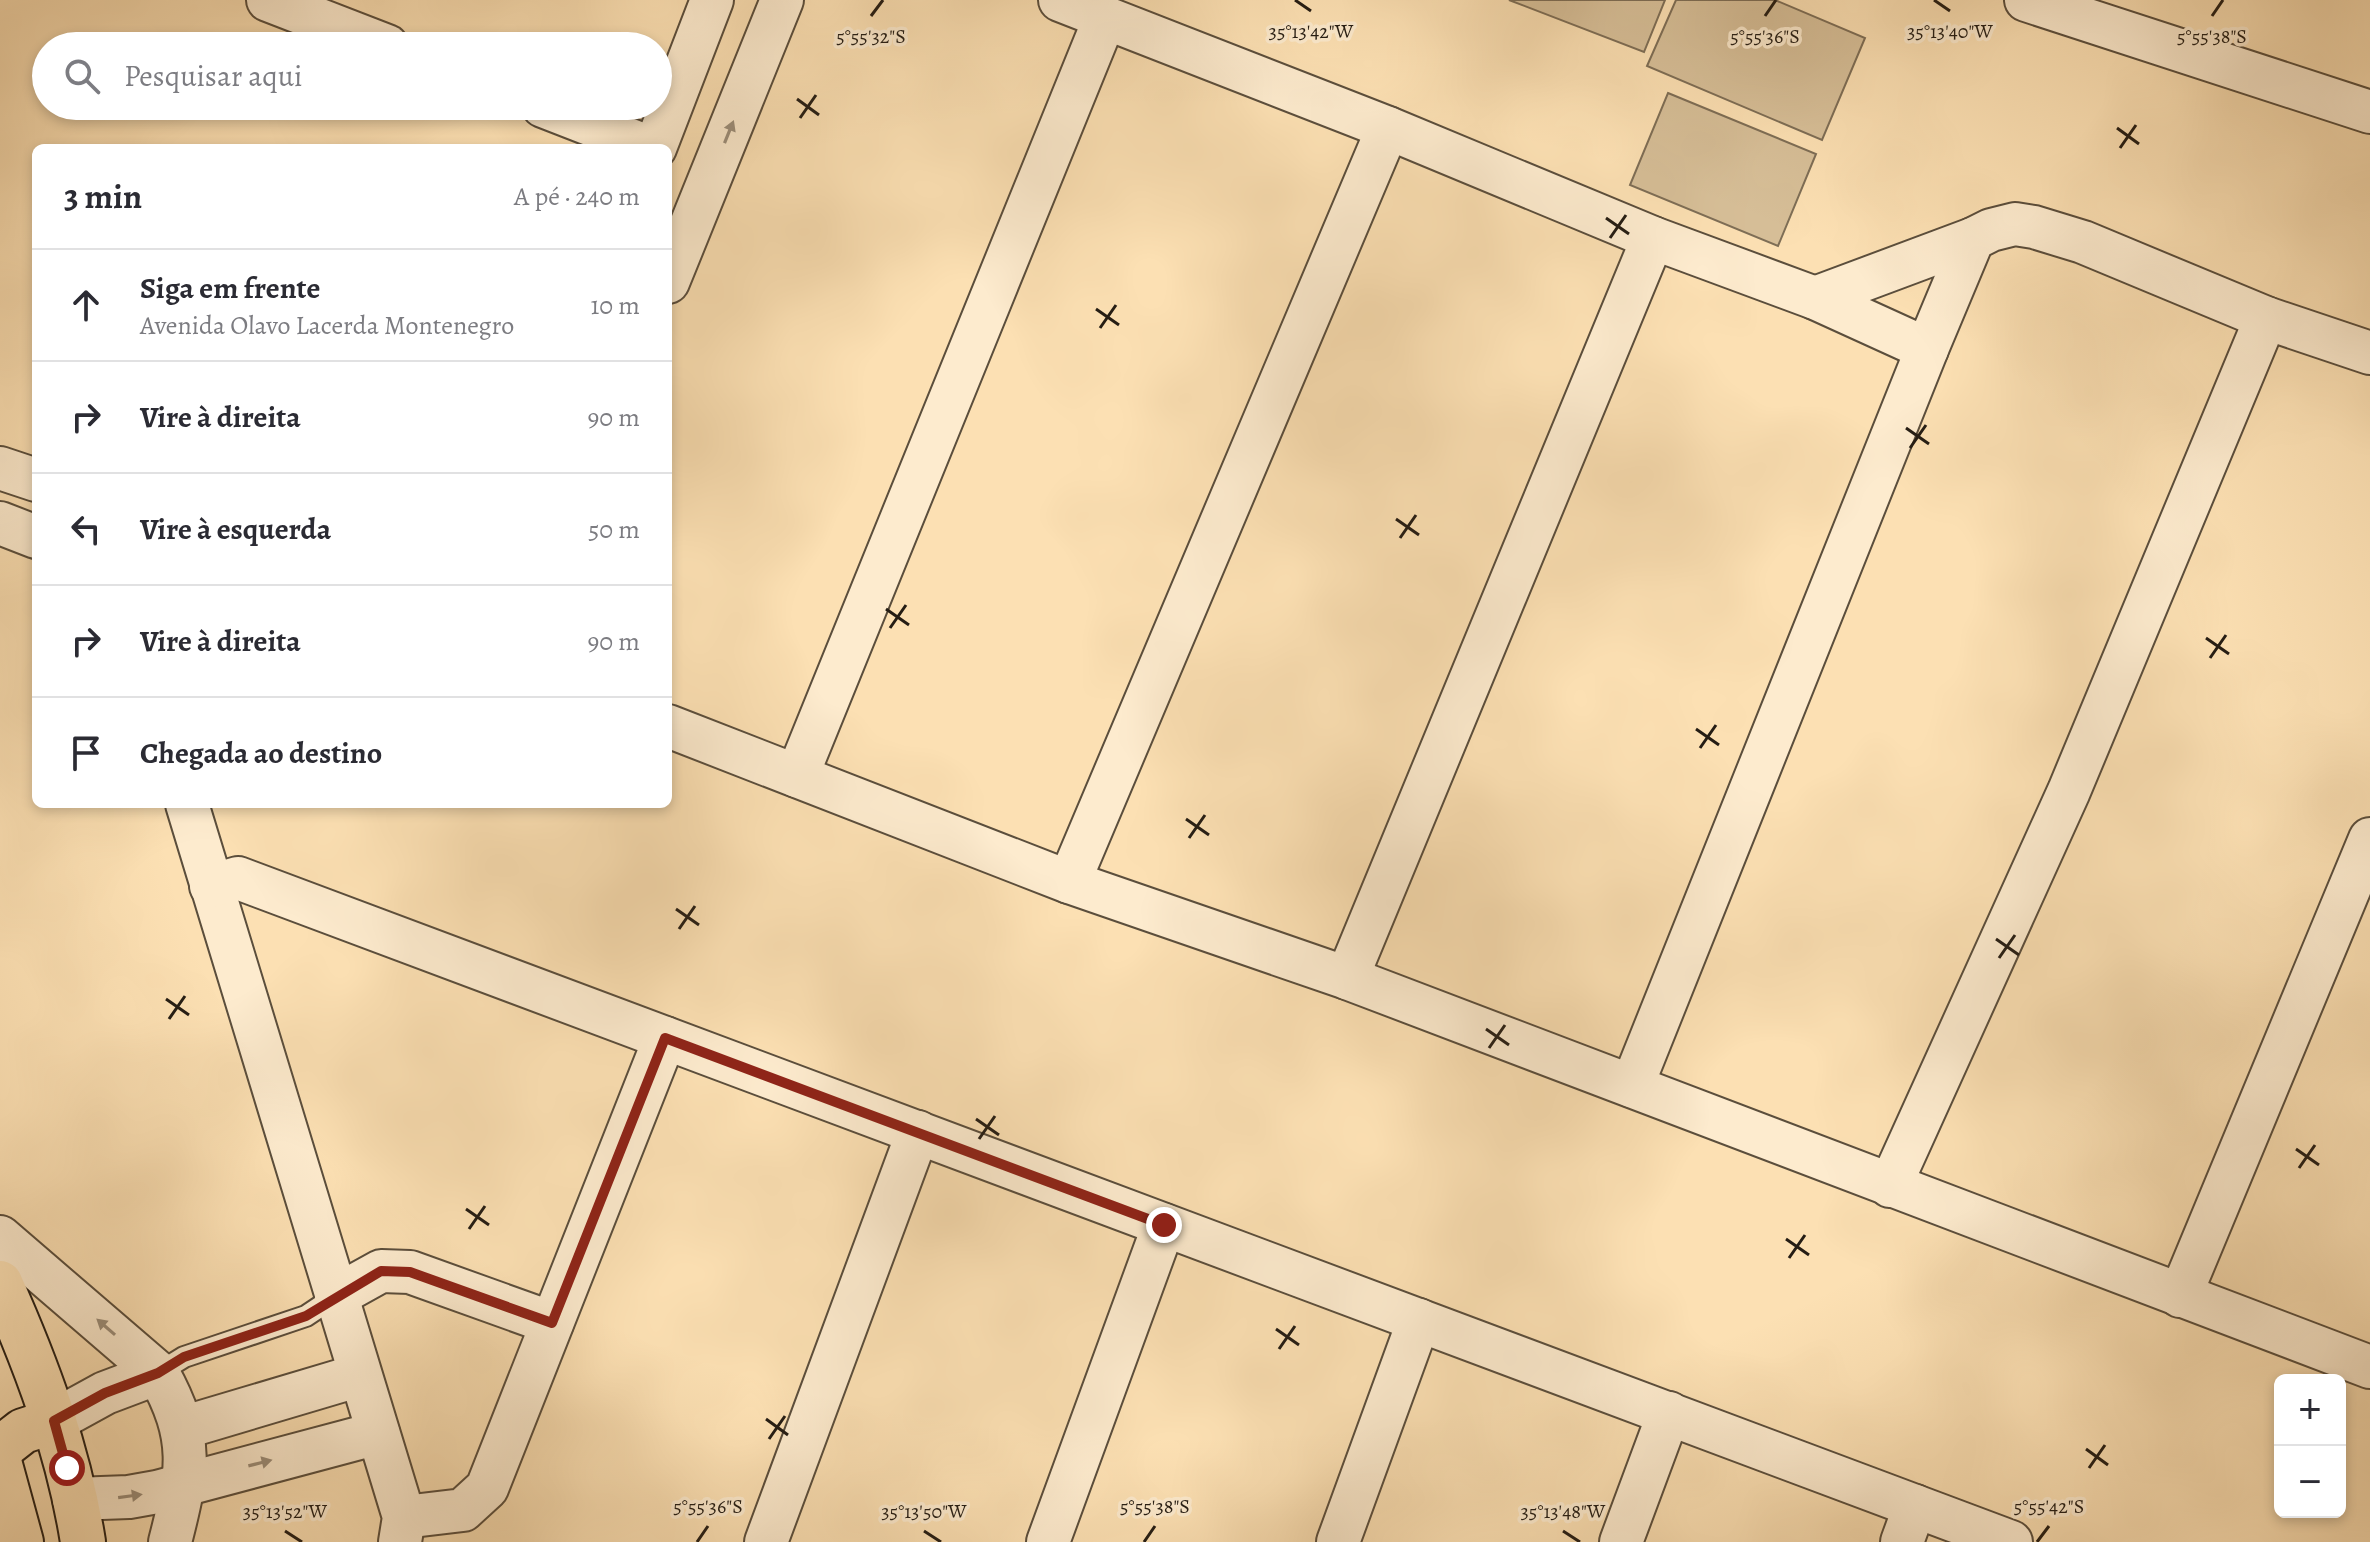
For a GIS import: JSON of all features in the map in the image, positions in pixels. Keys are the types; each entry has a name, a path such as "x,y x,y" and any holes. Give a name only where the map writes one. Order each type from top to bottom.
{"main road":[{"path":"0,1283 27,1343 54,1421 83,1542"},
{"path":"0,1449 23,1431 54,1421"},
{"path":"5,1483 36,1504 74,1499"},
{"path":"5,1483 21,1542"}],"street":[{"path":"268,0 351,32"},
{"path":"672,100 712,0"},
{"path":"672,272 782,0"},
{"path":"1060,0 1388,128 1653,238 1815,298 1927,349"},
{"path":"2026,0 2370,112"},
{"path":"797,776 1105,18"},
{"path":"580,120 643,144"},
{"path":"655,144 664,120"},
{"path":"1069,882 1388,128"},
{"path":"672,157 712,173"},
{"path":"1815,298 1991,230 2015,224 2083,242 2266,318 2370,353"},
{"path":"1347,978 1653,238"},
{"path":"1632,1086 1973,239"},
{"path":"1890,1186 2069,791 2266,318"},
{"path":"0,468 32,479"},
{"path":"0,523 32,535"},
{"path":"672,728 1069,882 1347,978 2370,1367"},
{"path":"188,808 360,1375 412,1534 463,1510 487,1488 665,1038"},
{"path":"2180,1296 2370,839"},
{"path":"211,886 238,878 1669,1413 1908,1524 2011,1542"},
{"path":"766,1542 918,1132"},
{"path":"1048,1542 1164,1225"},
{"path":"0,1237 158,1373 173,1399 186,1455 185,1483 170,1542"},
{"path":"336,1296 381,1271 410,1272 552,1323"},
{"path":"1338,1542 1419,1320"},
{"path":"54,1421 105,1393 158,1373"},
{"path":"182,1428 360,1375"},
{"path":"1621,1542 1669,1413"},
{"path":"74,1499 129,1497 378,1433"}],"lane":[{"path":"158,1373 184,1357 306,1316 336,1296"}],"shaded area":[{"path":"1509,0 1665,0 1644,52"},
{"path":"1676,0 1775,0 1865,38 1822,140 1647,66"},
{"path":"1668,93 1816,154 1778,246 1630,185"}],"route":[{"path":"67,1468 54,1421 105,1393 158,1373 184,1357 306,1316 381,1271 410,1272 552,1323 665,1038 1164,1225"}]}
